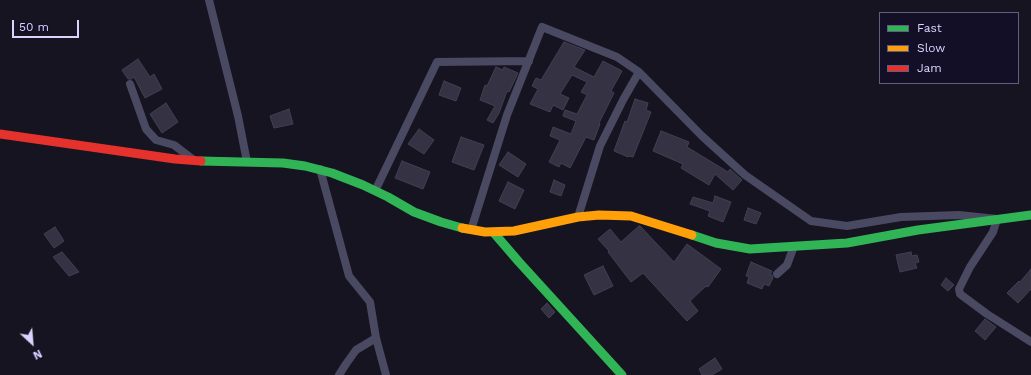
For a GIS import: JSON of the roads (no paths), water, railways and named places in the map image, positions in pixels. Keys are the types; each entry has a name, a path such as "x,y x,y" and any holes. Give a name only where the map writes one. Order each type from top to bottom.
{"street":[{"path":"209,0 238,116 247,162"},
{"path":"471,230 507,115 542,27 617,57 639,72 702,136 745,175 811,221 847,226 901,217 959,215 996,219"},
{"path":"376,191 438,62 529,61"},
{"path":"578,217 600,146 622,100 639,72"},
{"path":"130,84 146,128 156,140 174,145 195,161"},
{"path":"0,134 175,159 195,161 284,163 320,169 376,191 414,212 441,222 485,232 514,231 578,217 599,215 631,216 716,243 750,249 847,243 918,230 1031,215"},
{"path":"320,169 349,276 370,302 376,338 386,375"},
{"path":"996,219 993,232 970,267 959,289 960,294 987,314 1031,342"},
{"path":"494,232 518,262 622,375"},
{"path":"777,274 787,265 794,246"},
{"path":"339,375 356,350 376,338"}]}
